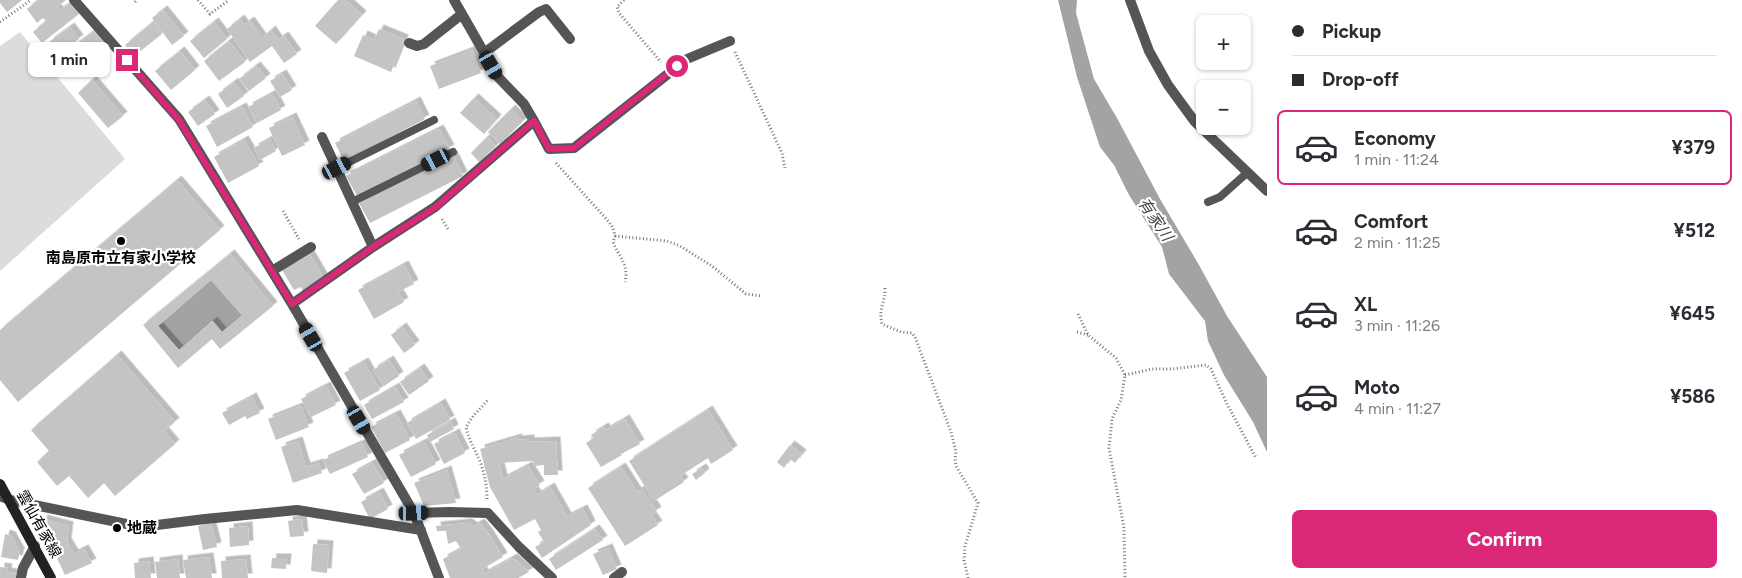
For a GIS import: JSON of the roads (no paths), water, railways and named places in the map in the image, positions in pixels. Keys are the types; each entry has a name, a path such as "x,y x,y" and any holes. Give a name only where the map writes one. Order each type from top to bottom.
{"main road":[{"name":"雲仙有家線","path":"0,484 51,578"}],"street":[{"path":"74,0 179,120 292,304 414,513 439,578"},
{"path":"454,0 498,77 524,104 549,149 574,148 687,59 730,41"},
{"path":"1130,0 1149,51 1168,86 1195,122 1267,191"},
{"path":"484,53 539,12 546,9 570,39"},
{"path":"409,43 417,46 424,44 462,14"},
{"path":"292,304 373,247 436,207 534,121"},
{"path":"322,137 373,247"},
{"path":"272,271 308,248"},
{"path":"0,496 10,500 140,527 297,510 421,530"},
{"path":"414,513 488,513 519,547 552,578"},
{"path":"21,578 22,568 35,546"}],"lane":[{"path":"337,168 434,120"},
{"path":"352,202 453,152"},
{"path":"1208,202 1220,197 1248,172"}],"water":[{"name":"有家川","path":"1058,0 1077,0 1076,13 1094,79 1227,316 1267,377 1267,452 1253,422 1224,375 1208,341 1205,321 1169,274 1162,247 1129,195 1114,165 1100,147 1077,77"},
{"path":"211,280 242,315 222,332 212,321 179,350 158,326"}],"place":[{"name":"南島原市立有家小学校","path":"121,241"},
{"name":"地蔵","path":"117,528"}]}
